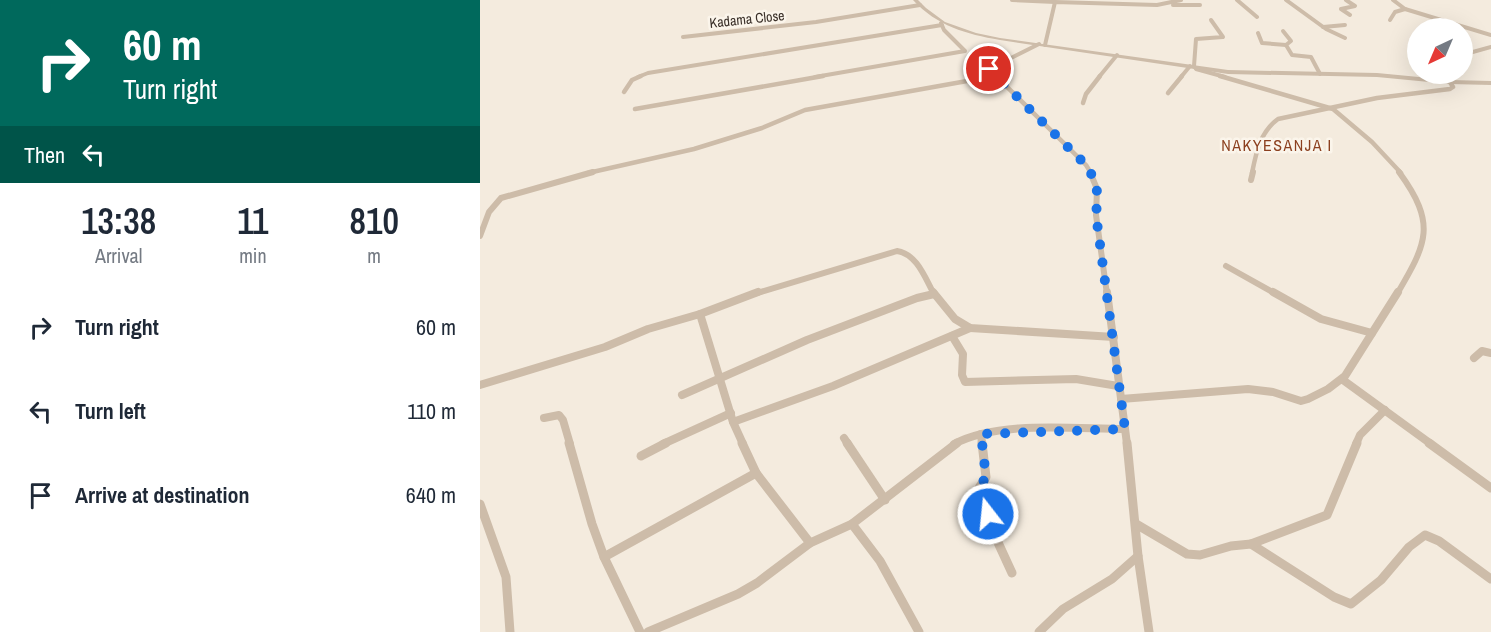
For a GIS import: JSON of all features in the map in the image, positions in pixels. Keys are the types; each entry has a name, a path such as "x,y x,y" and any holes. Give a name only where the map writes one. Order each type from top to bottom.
{"street":[{"path":"1012,0 1146,5 1181,0"},
{"path":"1146,5 1153,0"},
{"path":"1237,0 1257,17"},
{"path":"1286,0 1323,27 1345,38"},
{"path":"1346,0 1355,6 1341,9 1350,15"},
{"path":"1393,0 1405,9 1490,34"},
{"path":"635,109 965,51 918,2"},
{"name":"Kadama Close","path":"683,37 826,21 918,2"},
{"path":"1055,2 1042,44 989,69 1086,165 1095,179 1099,192 1096,215 1114,337 1138,556 1149,632"},
{"path":"1167,3 1200,5"},
{"path":"1390,20 1395,12 1405,9"},
{"path":"1168,93 1192,66 1196,39 1223,37 1211,20"},
{"path":"624,92 632,80 648,73 941,24 971,33 1248,73 1377,75 1407,78"},
{"path":"1323,27 1346,25"},
{"path":"1258,33 1262,43 1286,45 1291,41 1283,31"},
{"path":"1286,45 1292,55 1311,57 1320,74"},
{"path":"1473,52 1491,47"},
{"path":"1083,103 1086,94 1117,55"},
{"path":"1121,399 1248,389 1273,392 1301,401 1343,380 1390,307 1422,247 1422,216 1407,183 1395,167 1354,126 1333,109 1200,71 1192,66"},
{"path":"480,236 491,208 497,199 507,195 597,171 694,149 762,128 805,110 995,76"},
{"path":"1473,83 1491,83"},
{"path":"1251,180 1261,143 1272,122 1278,119 1377,98 1450,89 1453,87 1451,84"},
{"path":"480,385 604,347 648,329 700,314 764,290 897,251 905,252 914,260 934,294 955,319 970,328 1114,337"},
{"path":"1226,266 1311,314 1372,333"},
{"path":"682,395 807,340 916,298 934,294"},
{"path":"700,314 722,379 732,418 756,473 810,543"},
{"path":"641,456 692,429 833,386 970,328"},
{"path":"952,336 963,354 962,375 965,382 1076,379 1118,386"},
{"path":"1474,358 1482,351 1491,353"},
{"path":"1343,380 1491,488"},
{"path":"1136,524 1187,554 1200,555 1231,546 1251,544 1327,515 1360,435 1385,410"},
{"path":"544,418 559,415 563,420 580,484 604,556 640,632"},
{"path":"648,632 738,594 757,583 810,543 852,524 956,443 968,437 981,434 1125,429"},
{"path":"981,434 986,477 979,488 995,536 1012,573"},
{"path":"844,438 885,500"},
{"path":"604,556 756,473"},
{"path":"480,504 506,577 510,632"},
{"path":"852,524 880,561 919,632"},
{"path":"1251,544 1334,597 1352,604 1381,580 1409,547 1425,535 1439,541 1491,579"},
{"path":"1039,632 1063,609 1112,579 1138,556"}],"district":[{"name":"NAKYESANJA I","path":"1277,145"}],"route":[{"path":"988,514 979,488 986,477 981,434 1125,429 1096,215 1099,192 1095,179 1086,165 989,69"}]}
